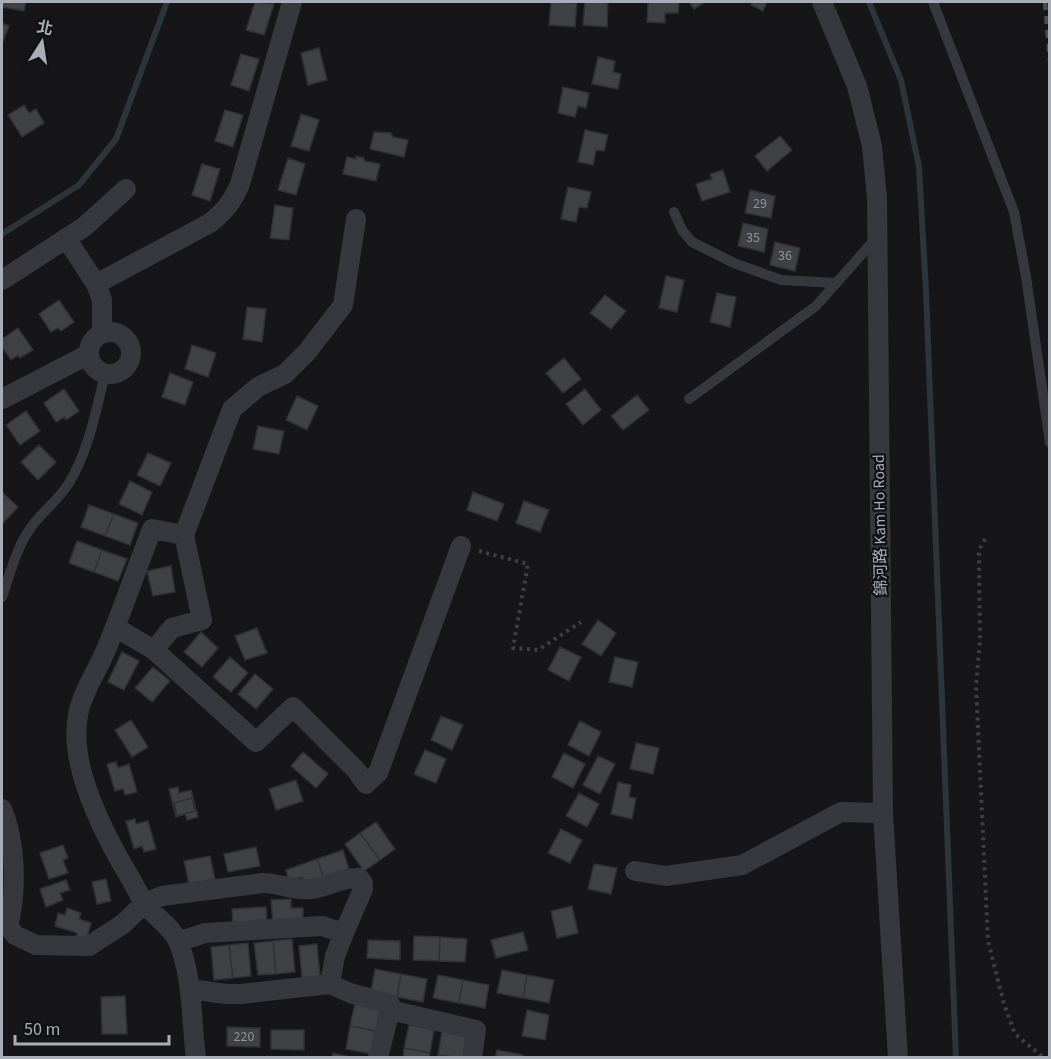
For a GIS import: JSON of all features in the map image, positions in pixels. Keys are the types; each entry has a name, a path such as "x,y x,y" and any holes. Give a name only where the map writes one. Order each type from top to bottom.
{"street":[{"path":"96,284 210,223 223,213 232,201 240,184 292,2"},
{"name":"錦河路 Kam Ho Road","path":"822,2 856,86 872,146 879,235 879,532 883,813 898,1058"},
{"path":"2,280 84,227 126,189"},
{"path":"154,650 172,628 202,620 184,535 232,409 258,387 285,374 307,352 344,306 356,219"},
{"path":"66,238 96,284 102,300 102,333"},
{"path":"115,332 126,339 131,352 128,364 118,373 105,374 94,367 89,354 92,342 102,333 115,332"},
{"path":"2,399 89,354"},
{"path":"184,535 152,529 115,627 78,713 76,729 78,753 98,816 115,852 145,903 174,933 178,942 185,963 196,1058"},
{"path":"115,627 154,650 256,742 293,707 351,764 366,784 378,773 461,546"},
{"path":"2,809 10,830 12,862 11,913 4,925 15,935 36,945 89,946 123,924 145,903 162,896 263,883 276,883 310,890 349,878 359,878 363,883 363,889 335,956 330,984"},
{"path":"635,871 666,876 742,865 841,812 883,813"},
{"path":"178,942 205,933 321,926 344,933"},
{"path":"189,989 233,994 330,984 350,993 390,1004 378,1058"},
{"path":"390,1010 476,1030 472,1058"}],"lane":[{"path":"933,2 1014,212 1026,277 1050,443"},
{"path":"674,212 682,230 692,242 734,263 781,280 836,283"},
{"path":"690,399 816,306 879,235"},
{"path":"2,597 28,531 69,484 90,435 105,374"}],"path":[{"path":"985,539 979,554 980,640 976,686 988,941 1004,1004 1015,1034 1044,1058"},
{"path":"461,546 528,564 513,648 538,650 581,622"}],"building":[{"path":"2,2 26,2 24,11 2,7"},
{"path":"255,2 274,4 264,35 246,30"},
{"path":"551,2 577,3 575,27 549,25"},
{"path":"585,2 608,2 607,27 583,25"},
{"path":"648,2 679,2 678,13 665,13 665,23 647,22"},
{"path":"689,2 705,2 694,9"},
{"path":"753,2 767,2 763,11 751,5"},
{"path":"2,23 9,26 2,44"},
{"path":"319,48 327,80 308,85 301,53"},
{"path":"241,54 259,59 249,91 231,85"},
{"path":"598,57 615,61 613,72 621,74 618,89 592,84"},
{"path":"563,87 589,93 586,108 578,106 575,117 558,113"},
{"path":"24,105 29,113 36,109 44,123 22,137 8,115"},
{"path":"225,110 243,115 233,147 215,141"},
{"path":"301,114 319,120 309,151 291,146"},
{"path":"585,130 608,135 604,151 596,150 593,165 578,162"},
{"path":"374,132 391,133 393,137 408,140 404,157 370,149"},
{"path":"780,136 792,150 767,171 755,156"},
{"path":"356,156 364,158 365,161 380,164 376,181 343,174 347,157 356,159"},
{"path":"288,158 305,164 296,195 278,190"},
{"path":"202,164 220,169 210,201 192,195"},
{"path":"723,170 730,192 702,201 696,184 712,179 710,174"},
{"path":"568,187 591,192 587,208 579,207 576,222 561,219"},
{"path":"750,190 775,196 771,218 745,213"},
{"path":"275,205 293,208 289,240 270,238"},
{"path":"743,223 768,229 764,252 738,246"},
{"path":"775,242 800,248 795,271 770,265"},
{"path":"666,276 684,280 677,312 659,308"},
{"path":"717,293 736,297 730,327 710,322"},
{"path":"605,295 626,311 611,329 590,313"},
{"path":"59,300 74,322 61,331 58,328 51,332 39,314"},
{"path":"247,307 266,309 262,342 243,339"},
{"path":"18,328 33,350 20,358 18,355 11,360 2,347 2,339"},
{"path":"192,345 216,353 208,377 185,369"},
{"path":"564,358 581,379 563,393 546,373"},
{"path":"170,373 193,382 185,405 162,397"},
{"path":"64,389 79,411 66,420 64,417 56,422 44,403"},
{"path":"585,389 601,410 583,425 566,404"},
{"path":"637,395 649,410 623,430 611,416"},
{"path":"297,396 318,406 307,430 286,420"},
{"path":"26,411 40,431 20,445 6,425"},
{"path":"258,426 284,431 279,454 253,449"},
{"path":"39,445 56,462 38,480 21,462"},
{"path":"148,453 171,463 160,486 137,475"},
{"path":"130,481 152,492 142,515 119,504"},
{"path":"2,492 18,507 2,524"},
{"path":"473,492 504,504 497,521 467,510"},
{"path":"524,501 549,510 540,532 516,523"},
{"path":"89,505 114,514 105,536 81,527"},
{"path":"114,514 138,523 130,545 105,536"},
{"path":"77,541 102,550 94,572 69,563"},
{"path":"102,550 127,559 118,581 94,572"},
{"path":"171,566 175,592 153,596 147,571"},
{"path":"598,620 616,633 601,656 582,644"},
{"path":"257,628 267,653 245,660 235,636"},
{"path":"201,632 218,648 202,667 184,652"},
{"path":"560,647 581,657 569,681 548,670"},
{"path":"122,652 139,661 124,690 108,682"},
{"path":"230,657 248,673 231,692 213,677"},
{"path":"615,657 638,662 632,687 609,682"},
{"path":"153,667 170,681 152,702 135,688"},
{"path":"255,674 273,689 256,709 238,694"},
{"path":"441,716 463,725 452,750 431,740"},
{"path":"131,720 148,747 132,757 115,730"},
{"path":"580,721 601,732 589,756 568,745"},
{"path":"636,743 659,748 653,774 630,769"},
{"path":"425,750 446,759 436,783 414,774"},
{"path":"303,752 328,774 316,788 291,766"},
{"path":"564,753 585,764 573,788 552,777"},
{"path":"598,756 615,764 600,794 583,785"},
{"path":"116,762 118,768 129,764 137,792 125,795 123,789 115,791 107,764"},
{"path":"296,780 303,801 276,810 269,789"},
{"path":"618,782 631,785 629,797 636,798 632,819 611,814"},
{"path":"178,787 179,793 191,790 198,817 187,820 185,814 176,817 169,789"},
{"path":"579,793 599,804 587,827 566,816"},
{"path":"192,798 195,811 177,816 174,803"},
{"path":"135,819 136,824 148,821 156,849 144,852 142,846 134,849 126,821"},
{"path":"376,822 395,849 380,860 360,833"},
{"path":"561,829 582,840 570,863 548,853"},
{"path":"360,833 380,860 364,871 345,844"},
{"path":"63,845 68,858 63,860 68,873 49,879 40,853"},
{"path":"256,847 260,866 228,872 224,854"},
{"path":"343,850 350,872 325,881 317,859"},
{"path":"210,856 215,879 189,884 184,861"},
{"path":"317,859 325,881 306,887 302,877 289,881 286,870"},
{"path":"594,864 617,868 611,894 588,889"},
{"path":"106,879 111,901 97,904 92,882"},
{"path":"66,880 70,890 60,893 63,900 46,907 40,889"},
{"path":"291,899 291,908 303,908 303,922 273,924 271,900"},
{"path":"572,906 578,933 557,938 551,911"},
{"path":"266,907 267,926 233,927 232,909"},
{"path":"67,908 81,913 79,919 91,923 86,941 76,938 77,933 55,926 58,913 65,915"},
{"path":"523,932 528,950 496,958 491,940"},
{"path":"414,936 440,937 439,961 413,960"},
{"path":"440,937 467,939 465,962 439,961"},
{"path":"292,939 295,972 276,974 273,941"},
{"path":"368,940 400,941 400,960 367,958"},
{"path":"273,941 276,974 258,975 254,943"},
{"path":"248,943 251,976 233,978 229,945"},
{"path":"317,944 320,976 302,978 299,946"},
{"path":"229,945 233,978 214,980 211,947"},
{"path":"375,969 401,974 397,997 371,992"},
{"path":"502,970 527,975 523,998 497,993"},
{"path":"401,974 427,979 423,1002 397,997"},
{"path":"438,975 463,980 459,1003 433,998"},
{"path":"527,975 554,980 549,1003 523,998"},
{"path":"463,980 489,985 485,1008 459,1003"},
{"path":"125,996 127,1034 102,1034 101,997"},
{"path":"355,1003 380,1008 376,1031 350,1026"},
{"path":"527,1010 549,1015 545,1040 522,1036"},
{"path":"409,1025 434,1030 430,1053 404,1048"},
{"path":"350,1026 376,1031 372,1054 346,1049"},
{"path":"227,1027 260,1028 260,1047 227,1046"},
{"path":"271,1030 304,1030 304,1050 271,1049"},
{"path":"442,1031 467,1037 464,1058 438,1055"},
{"path":"404,1048 430,1053 429,1058 403,1058"},
{"path":"497,1050 523,1055 522,1058 495,1058"},
{"path":"333,1053 354,1058 332,1058"}],"waterway":[{"path":"2,234 79,185 116,139 167,2"},
{"path":"869,2 901,80 919,167 926,291 956,1058"}],"railway":[{"path":"1045,2 1050,61"}]}
